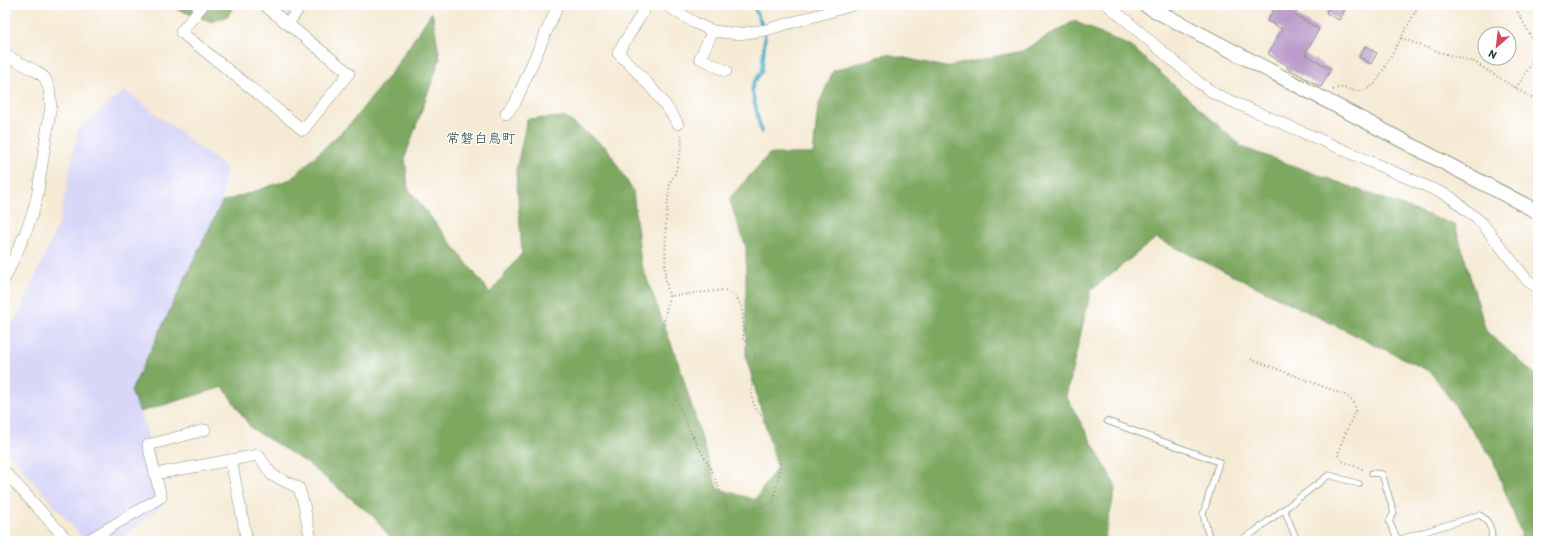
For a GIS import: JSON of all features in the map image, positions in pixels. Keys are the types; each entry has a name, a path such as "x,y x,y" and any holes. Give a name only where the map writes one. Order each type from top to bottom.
{"street":[{"path":"203,5 181,32 303,130 349,73 264,5"},
{"path":"288,24 301,5"},
{"path":"506,113 515,103 558,5"},
{"path":"647,5 618,53 656,92 669,108 678,124"},
{"path":"666,5 695,23 713,31 739,34 763,30 853,5"},
{"path":"1108,5 1198,82 1215,94 1449,196 1481,222 1527,280 1538,288"},
{"path":"1145,5 1538,212"},
{"path":"713,31 700,58 726,71"},
{"path":"5,55 36,71 45,78 49,89 51,105 32,215 26,234 5,278"},
{"path":"87,541 161,497 148,445 205,430"},
{"path":"155,474 258,454 272,475 299,488 311,541"},
{"path":"231,460 247,541"},
{"path":"5,472 68,541"}],"lane":[{"path":"1107,421 1219,462 1203,514 1210,541"},
{"path":"1372,472 1382,474 1394,513 1389,522 1398,540 1480,514 1487,520 1492,536 1491,541"},
{"path":"1235,541 1254,532 1329,475 1359,484"},
{"path":"1284,509 1297,541"}],"path":[{"path":"1326,101 1332,90 1337,88 1357,92 1365,91 1376,83 1419,5"},
{"path":"1514,5 1538,49"},
{"path":"1401,38 1429,49 1474,62 1538,102"},
{"path":"1516,88 1538,54"},
{"path":"678,124 682,135 682,145 675,174 670,182 666,219 665,276 669,296 659,347 665,370 688,428 711,469 730,514 757,541"},
{"path":"669,296 724,290 731,291 737,298 743,312 743,339 752,346 755,352 751,380 752,396 755,408 765,421 774,438 780,455 778,482 773,503 730,514"},
{"path":"1251,358 1345,395 1352,400 1356,406 1356,411 1341,444 1338,455 1342,461 1348,464 1372,472"}],"shaded area":[{"path":"125,90 227,169 222,202 131,391 147,430 163,504 119,541 85,541 5,448 5,336 21,308 60,221 78,129"}],"green space":[{"path":"165,5 234,5 228,16 212,22"},
{"path":"432,12 440,59 405,157 408,188 490,293 522,253 516,171 527,119 565,117 607,148 633,191 641,263 679,365 717,488 755,500 777,467 746,356 746,247 729,199 769,154 813,154 818,106 833,71 887,54 945,67 1022,51 1074,21 1132,47 1242,147 1455,225 1486,331 1538,377 1538,541 1513,541 1522,536 1493,460 1431,372 1156,238 1091,290 1066,396 1116,486 1104,541 393,541 373,516 307,463 251,428 223,387 140,412 131,391 222,202 291,179 350,124 394,69"}],"building":[{"path":"1276,5 1301,5 1295,15 1319,29 1305,54 1331,69 1321,87 1287,68 1288,66 1268,54 1282,29 1267,21"},
{"path":"1330,5 1341,5 1346,8 1339,20 1326,13"},
{"path":"1365,46 1377,53 1371,64 1359,57"}],"waterway":[{"path":"753,5 765,36 762,71 753,84 752,90 761,132"}],"district":[{"name":"常磐白鳥町","path":"481,138"}]}
